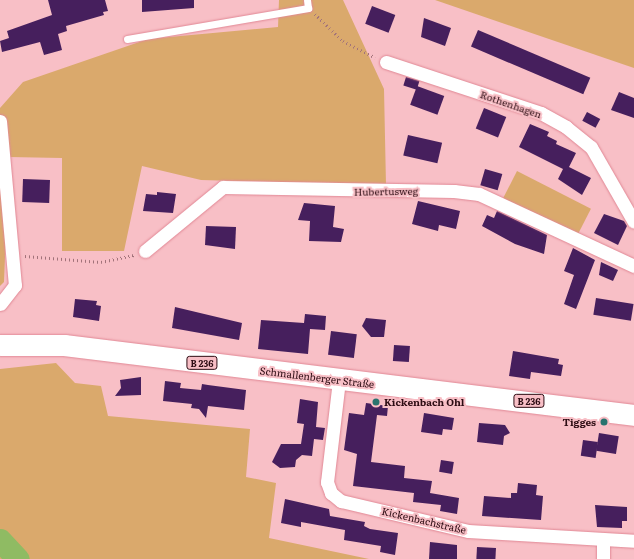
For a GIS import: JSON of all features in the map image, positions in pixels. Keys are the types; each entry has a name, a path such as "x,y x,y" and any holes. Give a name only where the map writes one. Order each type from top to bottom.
{"main road":[{"name":"Schmallenberger Straße","path":"0,345 64,345 339,380 634,415"}],"street":[{"name":"Rothenhagen","path":"386,62 541,113 566,127 591,147 634,222"},
{"path":"0,121 15,285 0,304"},
{"name":"Hubertusweg","path":"145,251 223,187 454,191 478,194 634,266"},
{"name":"Kickenbachstraße","path":"339,380 327,482 331,493 341,501 468,531 603,541 634,541"},
{"path":"603,541 603,559"}],"lane":[{"path":"127,39 308,8 308,0"}],"path":[{"path":"308,8 343,41 386,62"},
{"path":"12,255 101,262 145,251"}],"shaded area":[{"path":"279,0 343,0 384,89 386,185 201,180 142,166 124,251 62,251 62,158 9,157 4,282 0,286 0,108 23,82 148,39 278,27"},
{"path":"435,0 634,0 634,68"},
{"path":"517,171 591,209 577,236 503,199"},
{"path":"56,363 75,383 101,386 108,416 250,429 246,477 276,483 269,538 369,559 0,559 0,369"}],"building":[{"path":"48,0 105,0 108,11 103,12 104,15 66,26 67,31 58,34 62,50 44,55 40,42 2,52 0,41 9,38 7,31 52,15"},
{"path":"142,0 194,0 194,8 142,12"},
{"path":"372,6 395,15 389,33 365,24"},
{"path":"424,18 451,28 445,46 421,37"},
{"path":"478,30 590,78 583,94 471,47"},
{"path":"406,77 419,81 417,90 403,86"},
{"path":"417,86 444,96 437,115 410,105"},
{"path":"619,92 634,98 634,118 611,110"},
{"path":"484,108 506,117 498,137 476,128"},
{"path":"587,112 600,119 596,128 582,121"},
{"path":"530,124 549,132 547,136 557,141 556,144 576,153 569,167 591,178 582,195 558,179 563,169 519,147"},
{"path":"408,135 442,143 437,163 403,155"},
{"path":"485,169 502,174 498,190 480,185"},
{"path":"23,179 50,180 49,203 22,202"},
{"path":"157,192 176,194 173,213 143,211 146,194 157,195"},
{"path":"418,201 460,211 456,229 439,225 438,231 412,224"},
{"path":"304,203 335,206 333,227 344,229 341,242 309,241 310,221 298,220"},
{"path":"497,211 547,235 544,254 515,244 482,226 487,215 494,218"},
{"path":"604,214 624,221 627,226 618,245 594,233"},
{"path":"206,226 236,227 235,249 205,245"},
{"path":"573,248 595,260 576,309 564,304 574,275 564,271"},
{"path":"601,262 618,270 613,281 599,275"},
{"path":"596,298 634,304 631,321 593,315"},
{"path":"75,299 97,301 96,305 101,306 99,321 73,317"},
{"path":"175,307 242,323 239,340 172,328"},
{"path":"305,314 326,316 325,330 310,329 308,354 258,349 261,320 304,323"},
{"path":"366,318 386,320 384,337 371,337 362,326"},
{"path":"331,331 357,334 354,358 328,355"},
{"path":"394,345 410,346 409,362 393,361"},
{"path":"513,351 559,359 558,364 563,365 561,376 531,372 530,379 509,376"},
{"path":"141,377 141,395 115,396 121,388 120,380"},
{"path":"165,381 181,383 180,388 201,390 202,384 246,390 244,410 208,406 206,418 199,409 191,408 192,404 163,401"},
{"path":"300,399 318,402 316,427 325,428 323,440 314,439 312,456 302,455 296,460 295,467 280,468 272,462 281,444 301,444 304,424 297,423"},
{"path":"366,403 388,406 387,416 377,415 371,462 405,466 404,478 432,481 430,493 459,498 457,514 440,511 441,505 413,502 414,493 353,486 357,454 344,450 349,413 364,415"},
{"path":"424,413 454,418 452,430 443,429 442,435 421,432"},
{"path":"479,423 505,425 510,433 504,436 503,445 477,442"},
{"path":"599,433 619,436 616,454 596,451"},
{"path":"583,440 598,442 596,458 581,456"},
{"path":"441,460 454,462 452,474 439,472"},
{"path":"518,483 537,485 536,495 543,496 541,520 482,516 484,496 511,498 511,493 517,493"},
{"path":"285,499 329,509 330,516 365,522 364,526 370,529 398,533 395,555 380,552 381,546 344,540 345,530 301,522 301,527 281,523"},
{"path":"595,505 627,507 627,521 622,521 622,528 597,527"},
{"path":"430,542 457,545 457,559 429,559"},
{"path":"477,547 496,548 495,559 476,559"}],"waterway":[{"path":"0,540 18,559"}],"place":[{"name":"Kickenbach Ohl","path":"376,402"},
{"name":"Tigges","path":"604,422"}]}
